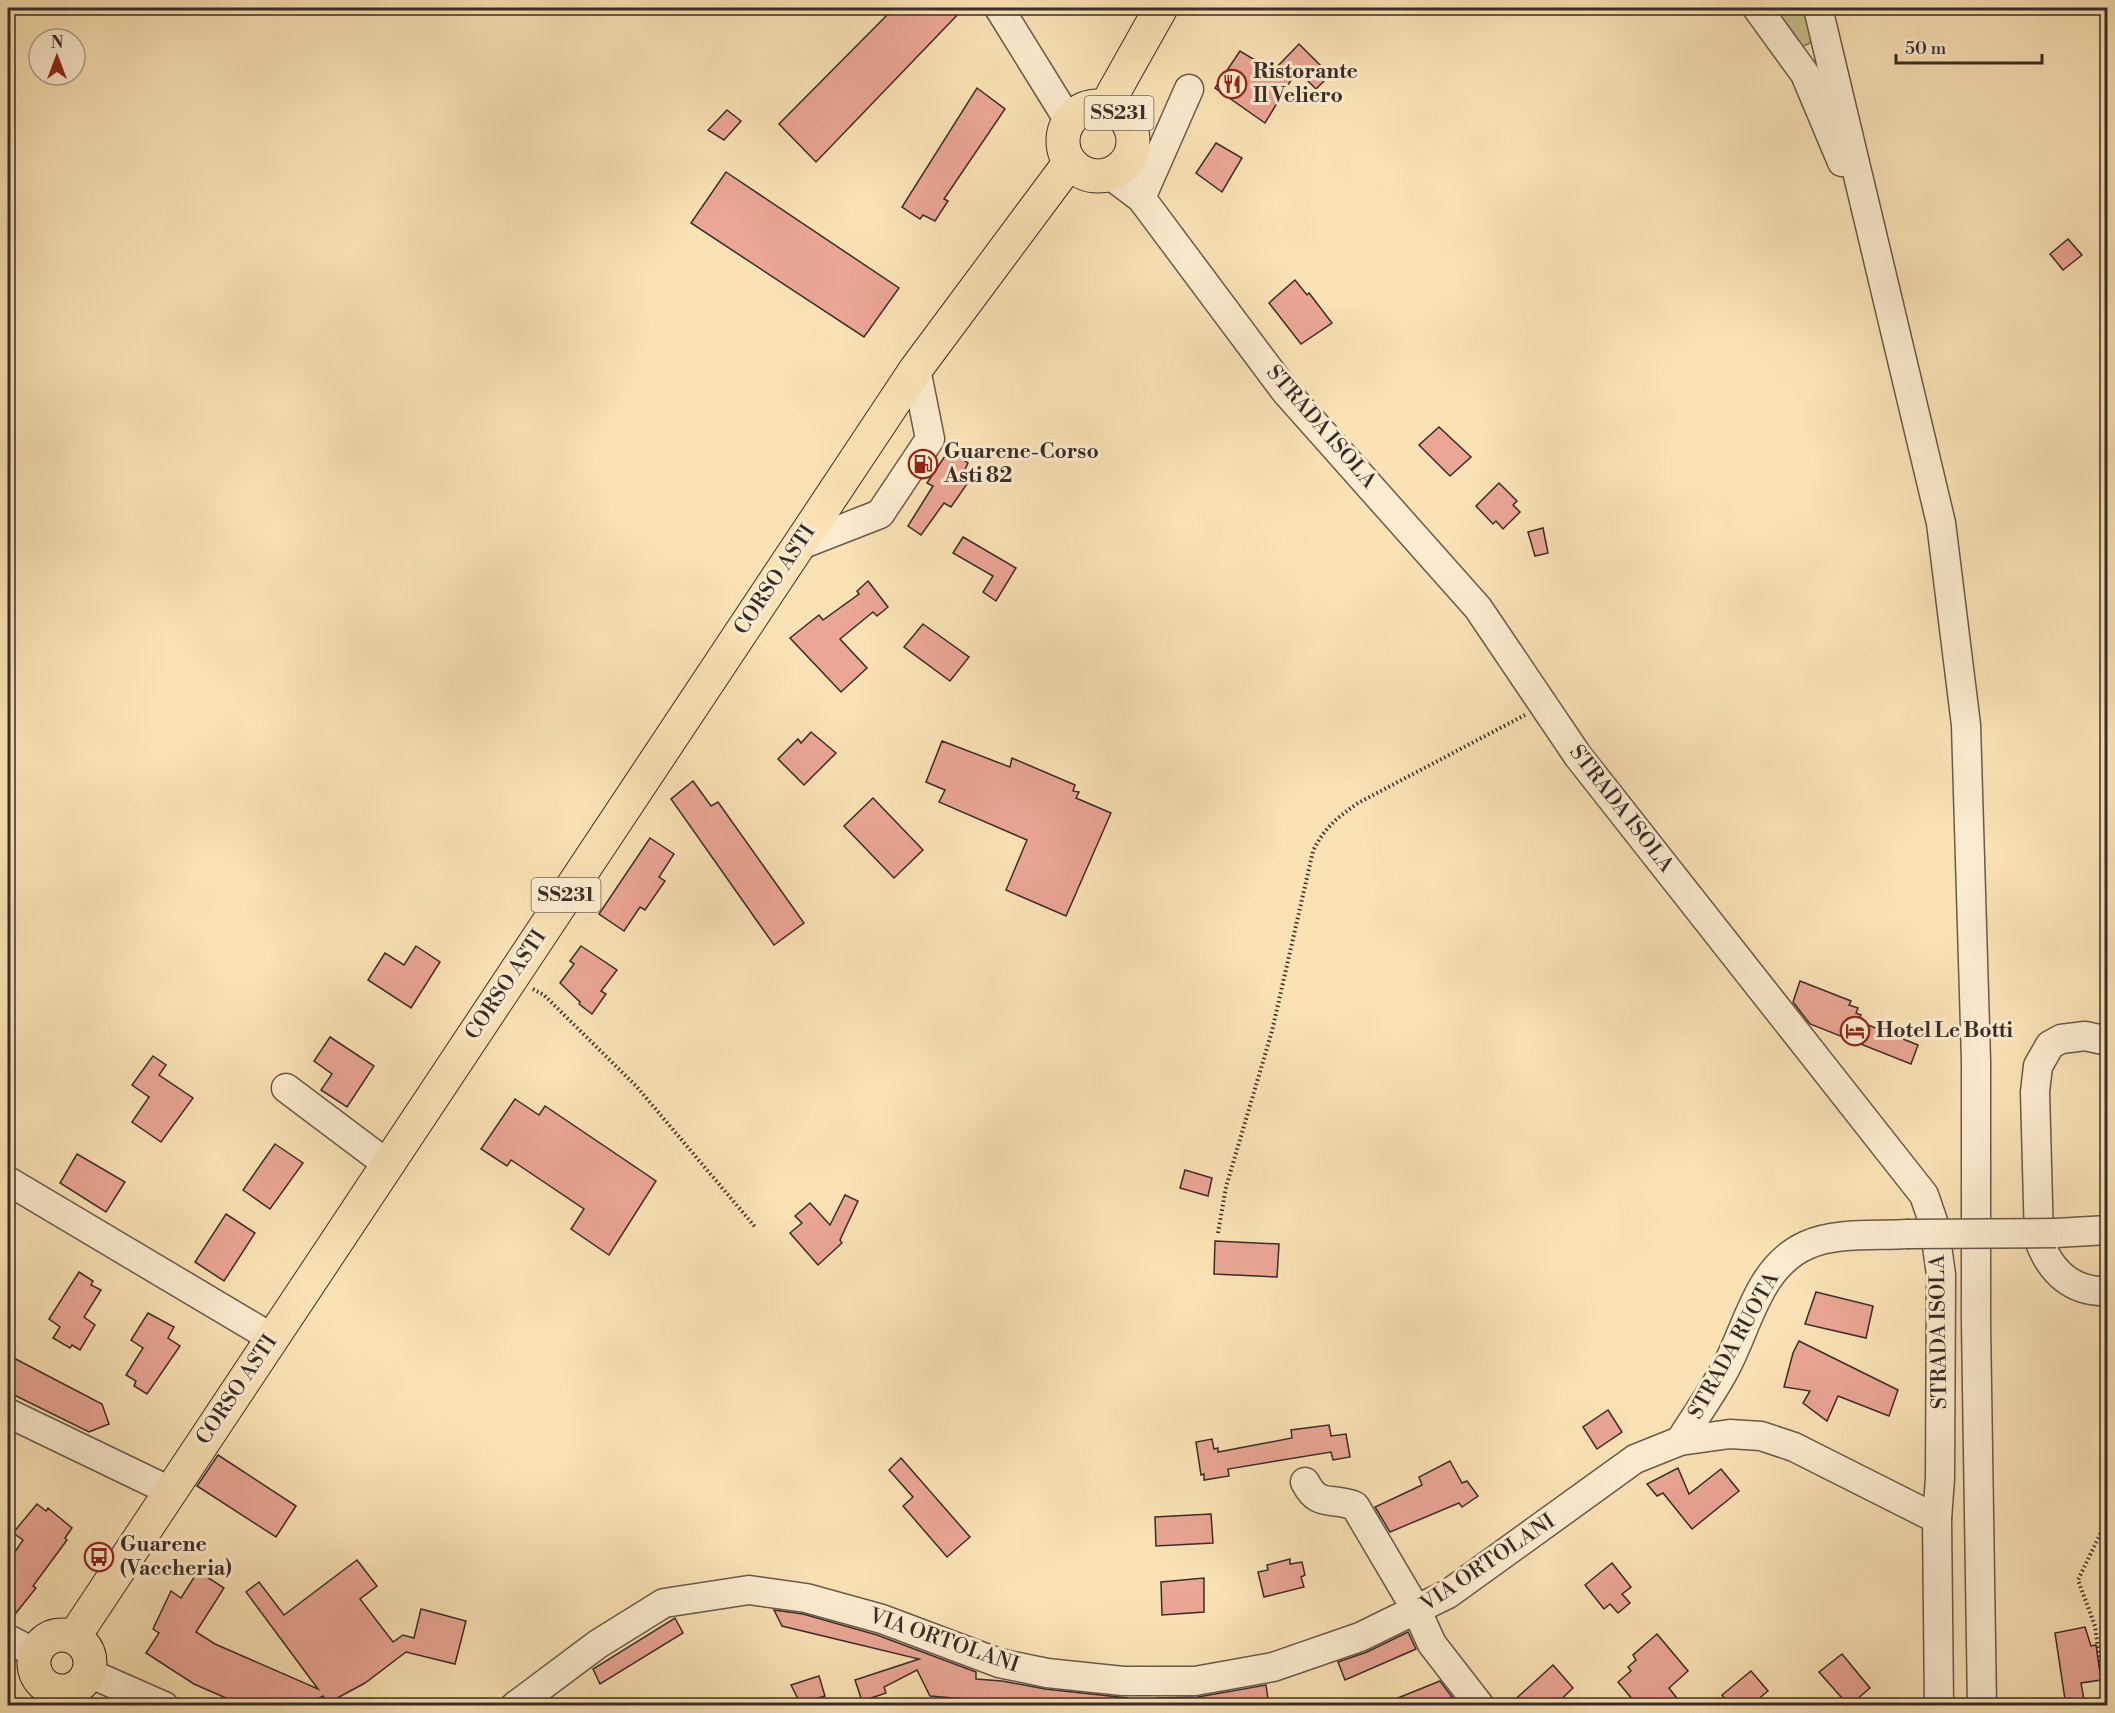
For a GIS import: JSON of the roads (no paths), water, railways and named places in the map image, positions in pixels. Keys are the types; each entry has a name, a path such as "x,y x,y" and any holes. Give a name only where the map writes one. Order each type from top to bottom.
{"main road":[{"path":"1106,106 1161,8"},
{"name":"SS231","path":"1070,162 1063,142 1069,121 1085,108 1106,106 1126,118 1134,139 1133,151 1128,161 1110,174"},
{"path":"1070,162 1088,174 1110,174"},
{"name":"CORSO ASTI","path":"74,1636 916,369 1070,162"},
{"path":"55,1635 74,1636 81,1641 90,1655 89,1672 77,1687 69,1691 59,1691 28,1670 40,1645 55,1635"}],"street":[{"path":"999,8 1069,121"},
{"path":"1757,8 1805,74 1838,155 1862,188"},
{"path":"1818,8 1941,523 1966,725 1976,1061 1976,1323 1982,1706"},
{"path":"1141,198 1190,89"},
{"name":"STRADA ISOLA","path":"1110,174 1141,198 1286,392 1478,608 1578,756 1924,1195 1934,1224 1941,1275 1940,1478 1937,1519 1939,1706"},
{"path":"798,546 880,514 930,439 916,369"},
{"path":"2108,1041 2072,1035 2050,1045 2038,1066 2035,1092 2039,1240 2046,1260 2059,1277 2082,1288 2108,1291"},
{"path":"286,1088 387,1164"},
{"path":"8,1181 272,1338"},
{"name":"STRADA RUOTA","path":"1680,1441 1724,1371 1767,1278 1789,1255 1808,1244 1829,1239 1907,1234 2056,1233 2108,1230"},
{"path":"8,1413 170,1491"},
{"name":"VIA ORTOLANI","path":"515,1706 598,1644 664,1603 749,1590 806,1598 882,1619 999,1663 1047,1674 1123,1681 1195,1681 1273,1667 1360,1637 1448,1594 1635,1459 1680,1441 1730,1434 1761,1436 1794,1447 1937,1519"},
{"path":"1305,1482 1312,1496 1321,1500 1343,1501 1355,1506 1417,1611 1432,1644 1479,1706"},
{"path":"89,1672 164,1706"}],"place":[{"name":"Ristorante Il Veliero","path":"1232,84"},
{"name":"Guarene-Corso Asti 82","path":"923,464"},
{"name":"Hotel Le Botti","path":"1855,1031"},
{"name":"Guarene (Vaccheria)","path":"99,1557"}]}
